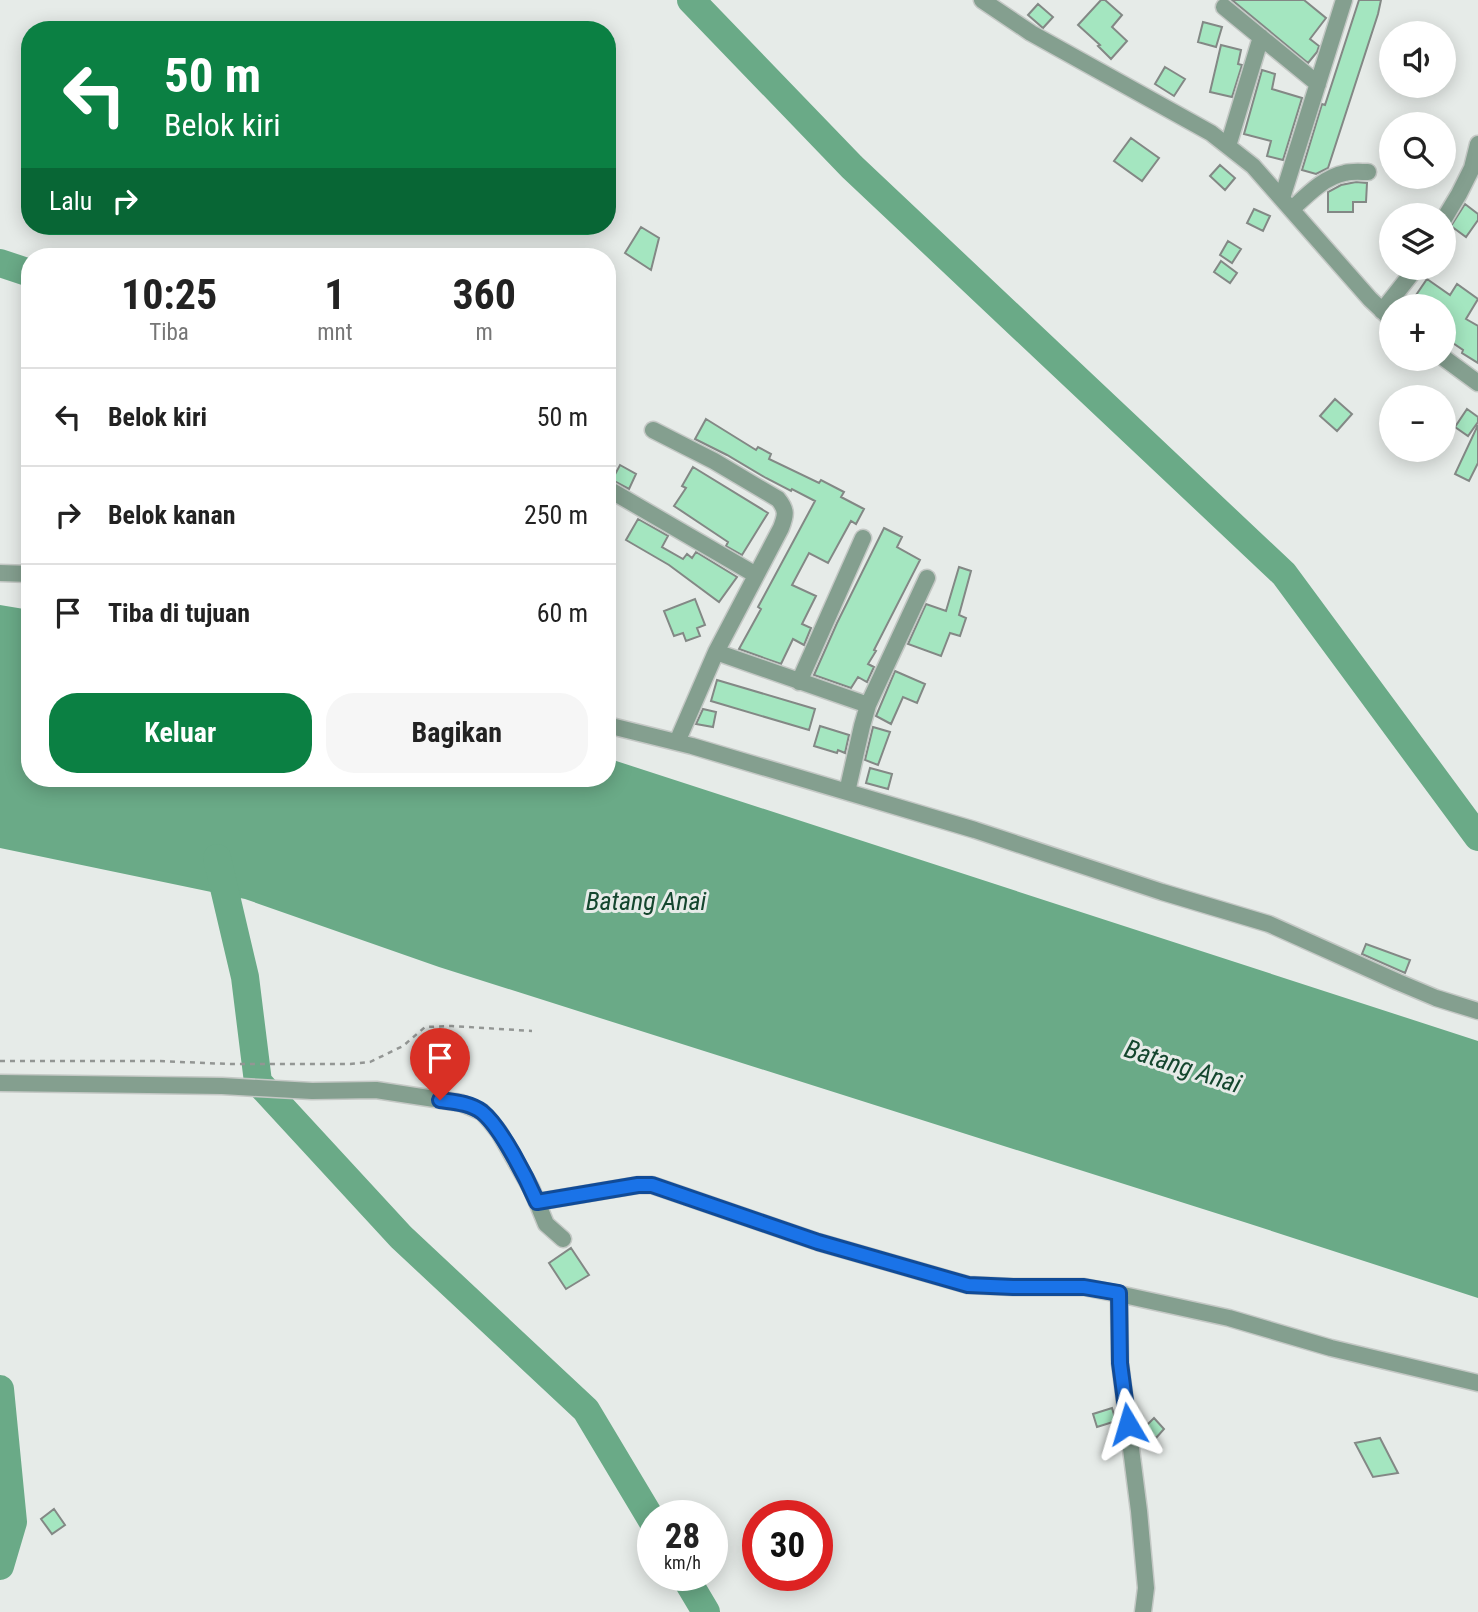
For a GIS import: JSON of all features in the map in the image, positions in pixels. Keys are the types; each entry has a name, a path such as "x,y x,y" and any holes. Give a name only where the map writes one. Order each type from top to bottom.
{"street":[{"path":"982,0 1031,33 1212,133 1253,166 1379,307"},
{"path":"1287,203 1340,2"},
{"path":"1224,7 1318,84"},
{"path":"1228,146 1261,37"},
{"path":"1453,203 1472,167 1478,144"},
{"path":"1287,203 1332,177 1345,173 1368,172"},
{"path":"1456,367 1478,383"},
{"path":"653,430 778,499 784,506 785,517 716,652 677,742"},
{"path":"616,493 756,575"},
{"path":"799,682 863,538"},
{"path":"0,573 21,574"},
{"path":"846,792 868,705 927,579"},
{"path":"716,652 868,705"},
{"path":"616,727 677,742 975,830 1162,892 1269,924 1423,993 1478,1012"},
{"path":"0,1083 222,1086 312,1091 376,1090 461,1103 482,1112 499,1132 546,1224 563,1239"},
{"path":"537,1202 652,1185 818,1242 968,1285 1084,1287 1119,1293 1229,1318 1331,1348 1478,1383"},
{"path":"1119,1293 1120,1363 1146,1588 1143,1612"}],"path":[{"path":"0,1061 350,1064 370,1062 403,1046 425,1027 532,1031"}],"water":[{"name":"Batang Anai","path":"0,605 21,608 21,787 616,787 616,761 1478,1041 1478,1298 439,967 245,899 0,848"}],"building":[{"path":"1101,0 1105,0 1122,15 1112,27 1127,41 1111,59 1078,25"},
{"path":"1232,0 1304,0 1326,18 1310,39 1319,46 1317,52 1308,63"},
{"path":"1359,0 1381,0 1328,168 1316,174 1302,170 1322,104 1325,105"},
{"path":"1038,4 1053,17 1043,28 1028,15"},
{"path":"1203,22 1222,27 1216,47 1198,42"},
{"path":"1221,45 1241,50 1238,64 1242,65 1232,97 1210,92"},
{"path":"1165,67 1185,79 1174,96 1155,84"},
{"path":"1262,70 1275,74 1272,89 1302,98 1283,160 1267,156 1271,141 1244,134"},
{"path":"1131,138 1159,158 1142,181 1114,161"},
{"path":"1220,165 1235,178 1225,190 1210,176"},
{"path":"1367,183 1366,202 1353,202 1353,212 1328,212 1328,192 1341,185"},
{"path":"1465,204 1478,214 1478,220 1466,237 1456,230 1456,218"},
{"path":"1254,209 1270,216 1263,231 1247,223"},
{"path":"641,227 659,238 651,270 625,253"},
{"path":"1228,241 1241,249 1232,263 1220,255"},
{"path":"1221,261 1237,273 1230,283 1214,272"},
{"path":"1428,280 1449,294 1417,294"},
{"path":"1457,284 1478,299 1466,319 1478,326 1478,363 1462,353 1463,350 1456,345 1456,294 1451,294"},
{"path":"1335,399 1352,414 1337,431 1320,416"},
{"path":"1467,409 1478,417 1478,422 1468,436 1456,426"},
{"path":"706,419 756,450 758,447 771,454 769,459 844,492 841,497 864,509 856,524 851,521 828,563 809,553 792,585 816,596 802,624 811,628 804,645 793,639 781,664 739,649 761,609 758,607 815,501 792,489 791,491 695,439"},
{"path":"1478,425 1478,463 1469,481 1455,474"},
{"path":"620,465 636,474 629,489 616,482 616,472"},
{"path":"693,467 768,513 742,555 726,546 728,542 674,506 686,488 682,486"},
{"path":"638,519 668,536 662,547 683,559 687,554 692,558 696,552 737,577 719,602 669,565 626,540"},
{"path":"884,528 902,537 897,547 920,560 874,650 876,651 868,664 874,667 867,682 858,677 851,688 814,675"},
{"path":"959,567 971,571 959,615 966,618 960,636 950,633 941,656 908,644 926,604 946,611"},
{"path":"695,599 705,625 697,628 700,636 686,641 683,633 674,636 664,611"},
{"path":"895,671 925,684 917,703 903,697 891,724 876,716"},
{"path":"717,680 815,709 809,730 711,701"},
{"path":"703,709 716,712 713,727 696,724"},
{"path":"820,726 849,735 845,753 814,746"},
{"path":"873,727 890,732 878,765 865,760"},
{"path":"870,768 892,774 888,789 866,783"},
{"path":"1366,944 1410,960 1405,973 1362,954"},
{"path":"571,1248 589,1275 566,1289 549,1263"},
{"path":"1112,1408 1116,1421 1097,1427 1093,1414"},
{"path":"1154,1418 1164,1429 1156,1438 1145,1427"},
{"path":"1380,1438 1398,1473 1373,1477 1355,1443"},
{"path":"54,1509 65,1525 52,1534 41,1519"}],"waterway":[{"path":"691,0 852,167 1284,574 1478,837"},
{"path":"0,263 21,270"},
{"path":"217,858 245,977 258,1082 401,1237 586,1410 640,1500"},
{"path":"0,1389 13,1522 0,1566"},
{"path":"694,1591 706,1612"}],"route":[{"path":"440,1100 461,1103 482,1112 499,1132 537,1202 652,1185 818,1242 968,1285 1084,1287 1119,1293 1120,1363 1128,1424"}]}
